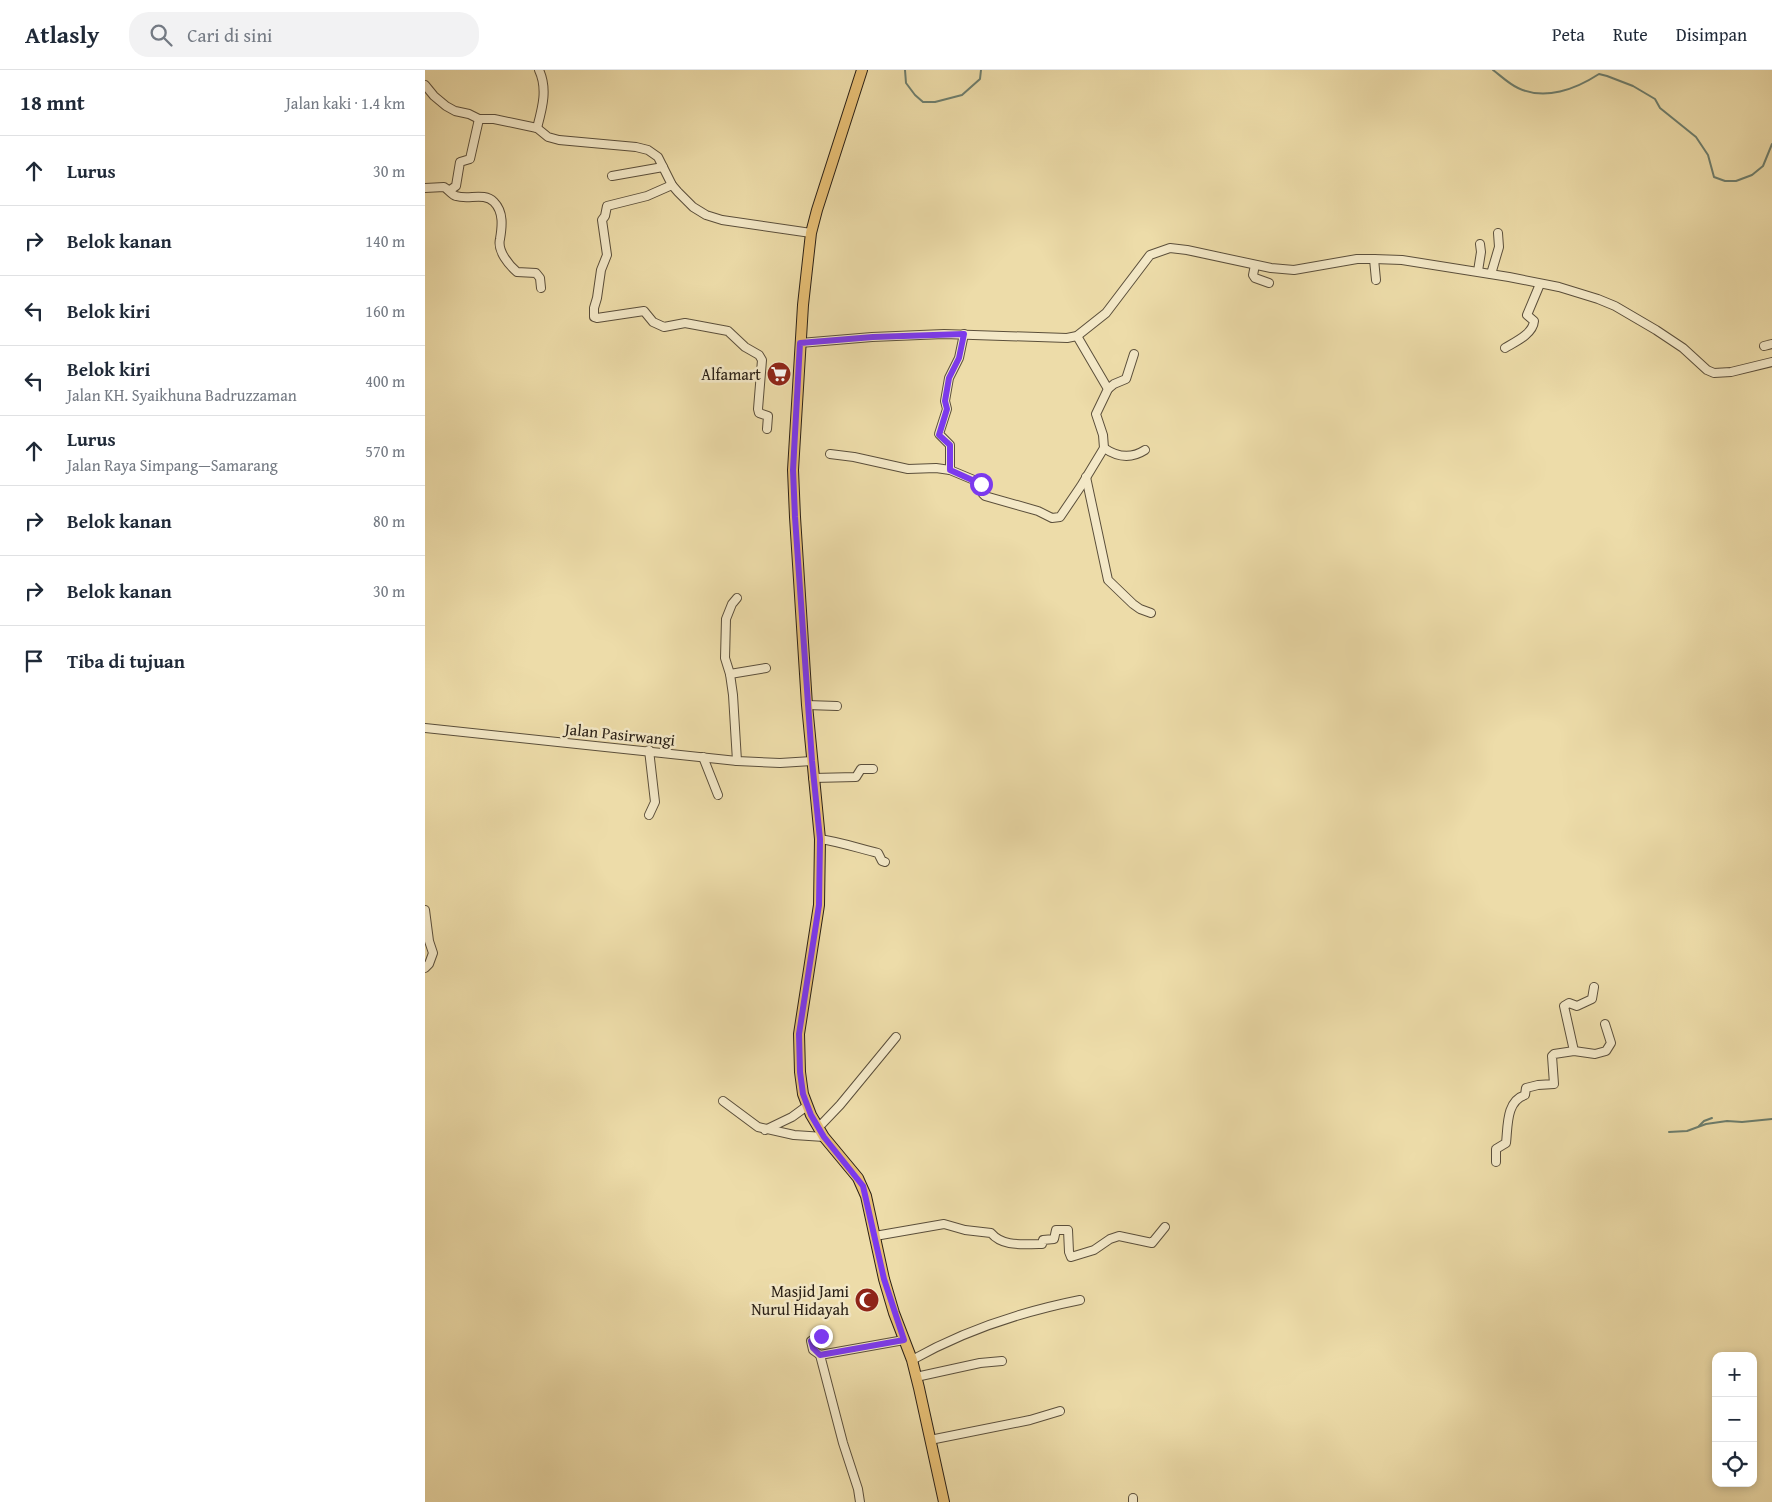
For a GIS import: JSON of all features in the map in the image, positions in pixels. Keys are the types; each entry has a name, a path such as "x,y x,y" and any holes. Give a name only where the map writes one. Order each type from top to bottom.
{"main road":[{"path":"862,70 819,201 811,233 800,343 793,470 807,705 820,839 819,905 798,1045 801,1084 807,1106 824,1137 863,1186 884,1279 916,1377 944,1502"}],"street":[{"path":"537,128 542,109 544,86 539,70"},
{"path":"425,85 446,106 479,118 494,119 537,128 548,137 559,140 649,150 658,157 672,185 693,207 706,215 722,220 811,233"},
{"path":"450,190 456,186 460,162 471,158 479,118"},
{"path":"613,176 663,167"},
{"path":"672,185 647,196 607,206 602,220 607,259 601,270 594,308 595,317 644,311 653,322 664,327 685,323 732,333 745,347 759,355 762,360 758,409 759,413 768,416 767,429"},
{"path":"425,188 444,187 457,196 480,196 494,202 501,220 502,232 500,241 505,258 517,272 536,273 540,278 541,288"},
{"path":"1491,274 1499,247 1498,233"},
{"path":"1478,272 1481,252 1480,244"},
{"path":"800,343 873,337 964,334 1067,338 1077,336 1112,308 1150,255 1163,249 1179,248 1255,265 1297,270 1357,259 1374,259 1402,260 1491,274 1590,296 1615,306 1683,348 1701,365 1714,373 1731,372 1772,362"},
{"path":"1374,259 1375,280"},
{"path":"1255,265 1253,275 1255,278 1269,283"},
{"path":"1505,348 1527,333 1534,324 1534,321 1527,315 1540,284"},
{"path":"950,470 950,445 939,434 947,409 945,401 949,378 959,358 964,334"},
{"path":"1077,336 1108,389"},
{"path":"830,454 854,457 906,469 936,468 950,470 981,483 985,496 1038,511 1054,518 1062,515 1104,448 1103,435 1096,414 1108,389 1126,379 1134,354"},
{"path":"1104,448 1114,454 1124,456 1137,454 1145,450"},
{"path":"1086,477 1108,580 1133,604 1151,613"},
{"path":"737,598 730,608 726,623 725,660 730,674 736,720 737,761"},
{"path":"730,674 766,668"},
{"path":"807,705 837,706"},
{"name":"Jalan Pasirwangi","path":"425,728 649,750 737,761 780,764 812,761"},
{"path":"649,750 655,802 649,815"},
{"path":"703,757 718,795"},
{"path":"813,778 857,777 861,769 873,769"},
{"path":"820,839 848,844 878,853 882,861 885,862"},
{"path":"425,910 427,942 433,953 429,964 425,968"},
{"path":"1575,1051 1564,1006 1569,1003 1577,1006 1592,999 1595,987"},
{"path":"1496,1162 1496,1149 1506,1143 1509,1119 1515,1100 1525,1095 1526,1088 1543,1084 1554,1084 1553,1056 1575,1051 1595,1054 1606,1050 1611,1043 1605,1024"},
{"path":"818,1128 840,1105 896,1037"},
{"path":"723,1101 755,1126 765,1130 824,1137"},
{"path":"765,1130 792,1117 807,1106"},
{"path":"875,1236 945,1224 965,1230 991,1233 996,1239 1005,1243 1042,1244 1043,1240 1054,1239 1055,1230 1068,1230 1071,1257 1094,1250 1110,1239 1119,1236 1151,1243 1165,1227"},
{"path":"911,1360 982,1327 1039,1309 1080,1300"},
{"path":"822,1334 811,1341 813,1348 820,1355 860,1502"},
{"path":"820,1355 904,1340"},
{"path":"916,1377 980,1363 1002,1361"},
{"path":"930,1440 1030,1420 1060,1411"}],"waterway":[{"path":"905,70 906,83 923,102 935,102 962,95 980,79 981,70"},
{"path":"1493,70 1508,82 1528,92 1560,92 1599,74 1633,86 1655,99 1660,108 1696,137 1708,155 1714,177 1725,181 1736,181 1752,175 1763,166 1772,144"},
{"path":"1699,1126 1704,1121 1712,1118"},
{"path":"1669,1132 1687,1131 1706,1124 1727,1121 1742,1122 1772,1119"}],"place":[{"name":"Alfamart","path":"779,374"},
{"name":"Masjid Jami Nurul Hidayah","path":"867,1300"}],"route":[{"path":"821,1336 811,1340 811,1346 820,1355 904,1340 884,1279 867,1196 858,1178 824,1137 811,1115 803,1094 800,1072 799,1034 819,905 820,839 812,761 793,470 800,343 873,337 964,334 959,358 949,378 945,401 947,409 939,435 950,445 950,470 981,484"}]}
